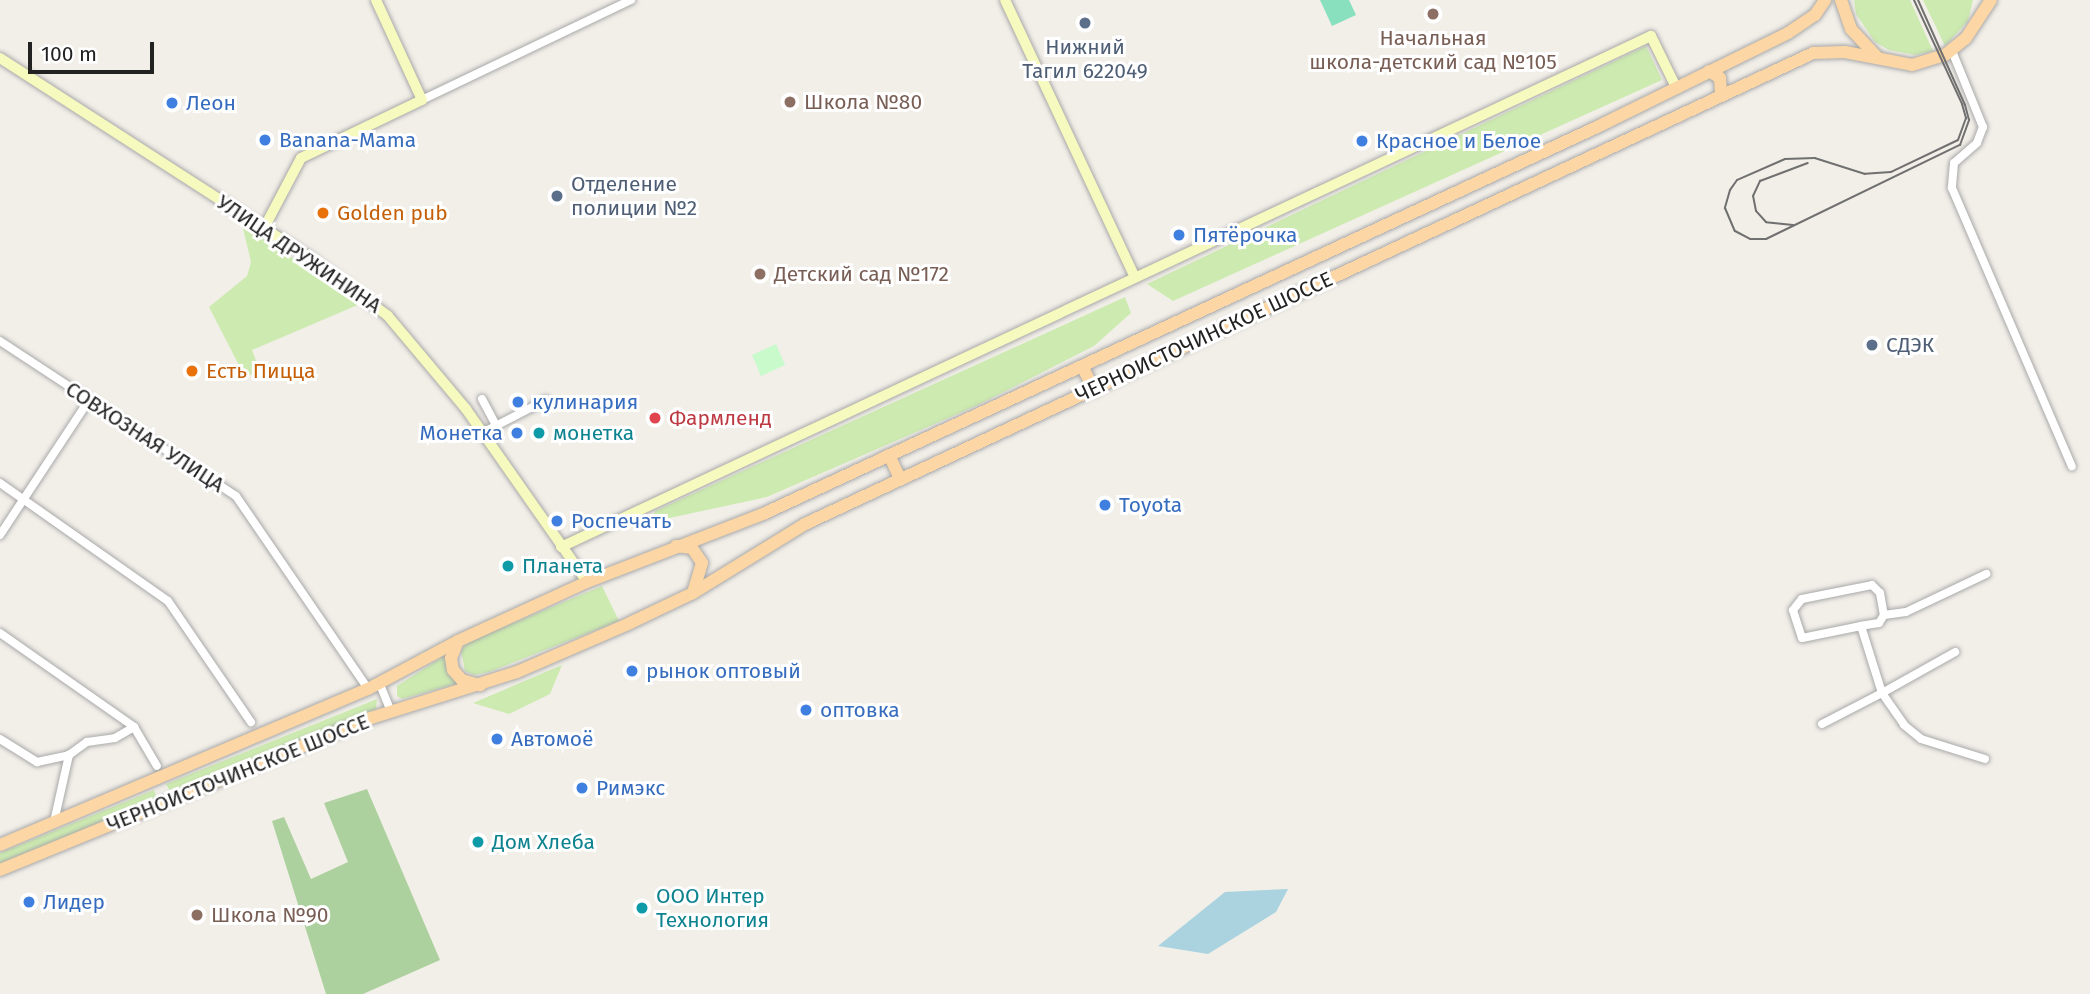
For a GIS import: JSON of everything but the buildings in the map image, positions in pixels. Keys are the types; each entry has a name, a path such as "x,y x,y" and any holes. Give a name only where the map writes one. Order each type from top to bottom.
{"main road":[{"name":"ЧЕРНОИСТОЧИНСКОЕ ШОССЕ","path":"0,845 373,685 458,640 587,582 672,546 763,514 1263,283 1788,33 1815,15 1825,0"},
{"path":"1841,0 1854,33 1881,60"},
{"path":"1978,19 1981,0"},
{"path":"1952,51 1991,0"},
{"name":"ЧЕРНОИСТОЧИНСКОЕ ШОССЕ","path":"0,870 391,711 480,685 693,593 805,524 1637,138 1721,94 1826,50 1912,65 1952,51"},
{"path":"1709,71 1720,78 1721,94"},
{"path":"1263,283 1275,306"},
{"path":"1082,366 1094,390"},
{"path":"889,455 900,479"},
{"path":"672,546 692,548 702,563 693,593"},
{"path":"458,640 451,658 453,670 462,680 480,685"}],"street":[{"path":"376,0 422,100"},
{"path":"264,228 301,158 631,0"},
{"path":"1005,0 1135,277"},
{"path":"561,547 1651,36 1676,87"},
{"path":"1952,51 1983,127 1977,143 1954,163 1952,188 2072,466"},
{"name":"УЛИЦА ДРУЖИНИНА","path":"0,58 264,228 388,316 422,352 587,582"},
{"name":"СОВХОЗНАЯ УЛИЦА","path":"0,341 236,496 391,711"},
{"path":"482,399 496,425"},
{"path":"0,535 89,400"},
{"path":"482,433 545,400"},
{"path":"0,483 26,498 168,601 251,722"},
{"path":"1884,615 1906,612 1986,574"},
{"path":"1872,585 1881,593 1884,615 1879,623 1861,626 1802,638 1793,610 1802,599 1872,585"},
{"path":"1861,626 1882,693 1904,725 1921,739 1985,759"},
{"path":"0,633 134,727 157,766"},
{"path":"1822,723 1955,652"},
{"path":"0,739 37,762 69,755 87,743 115,738 134,727"},
{"path":"54,822 69,755"}],"green space":[{"path":"1320,0 1349,0 1356,15 1332,26"},
{"path":"1854,0 1910,0 1933,51 1915,55 1889,50 1875,42 1856,14"},
{"path":"1923,0 1973,0 1968,21 1945,46"},
{"path":"1646,46 1662,80 1173,301 1147,284"},
{"path":"242,224 360,304 252,350 260,371 245,377 209,307 247,276 251,262"},
{"path":"1125,297 1131,313 1094,346 978,405 767,497 651,522 655,511"},
{"path":"776,344 785,365 761,376 752,355"},
{"path":"602,586 619,621 489,672 474,675 465,671 461,651 468,642"},
{"path":"447,654 459,683 402,699 397,696 397,686"},
{"path":"562,665 550,694 509,714 473,703"},
{"path":"377,699 376,709 171,793 166,784"},
{"path":"367,789 440,960 363,994 326,994 272,821 284,817 311,879 348,862 324,803"},
{"path":"154,790 157,798 0,865 0,853"}],"water":[{"path":"1288,889 1276,912 1208,954 1158,946 1225,892"}],"tram line":[{"path":"1914,0 1962,104 1966,118 1958,140 1891,172 1865,174 1815,158 1785,159 1737,180 1730,190 1725,208 1735,231 1750,239 1766,239 1960,145 1969,120 1965,105 1918,0"},
{"path":"1793,225 1766,222 1756,211 1753,196 1760,181 1808,163"}],"place":[{"name":"Начальная школа-детский сад №105","path":"1433,14"},
{"name":"Нижний Тагил 622049","path":"1085,23"},
{"name":"Школа №80","path":"790,102"},
{"name":"Леон","path":"172,103"},
{"name":"Banana-Mama","path":"265,140"},
{"name":"Красное и Белое","path":"1362,141"},
{"name":"Отделение полиции №2","path":"557,196"},
{"name":"Golden pub","path":"323,213"},
{"name":"Пятёрочка","path":"1179,235"},
{"name":"Детский сад №172","path":"760,274"},
{"name":"СДЭК","path":"1872,345"},
{"name":"Есть Пицца","path":"192,371"},
{"name":"кулинария","path":"518,402"},
{"name":"Фармленд","path":"655,418"},
{"name":"Монетка","path":"517,433"},
{"name":"монетка","path":"539,433"},
{"name":"Toyota","path":"1105,505"},
{"name":"Роспечать","path":"557,521"},
{"name":"Планета","path":"508,566"},
{"name":"рынок оптовый","path":"632,671"},
{"name":"оптовка","path":"806,710"},
{"name":"Автомоё","path":"497,739"},
{"name":"Римэкс","path":"582,788"},
{"name":"Дом Хлеба","path":"478,842"},
{"name":"Лидер","path":"29,902"},
{"name":"ООО Интер Технология","path":"642,908"},
{"name":"Школа №90","path":"197,915"}]}
